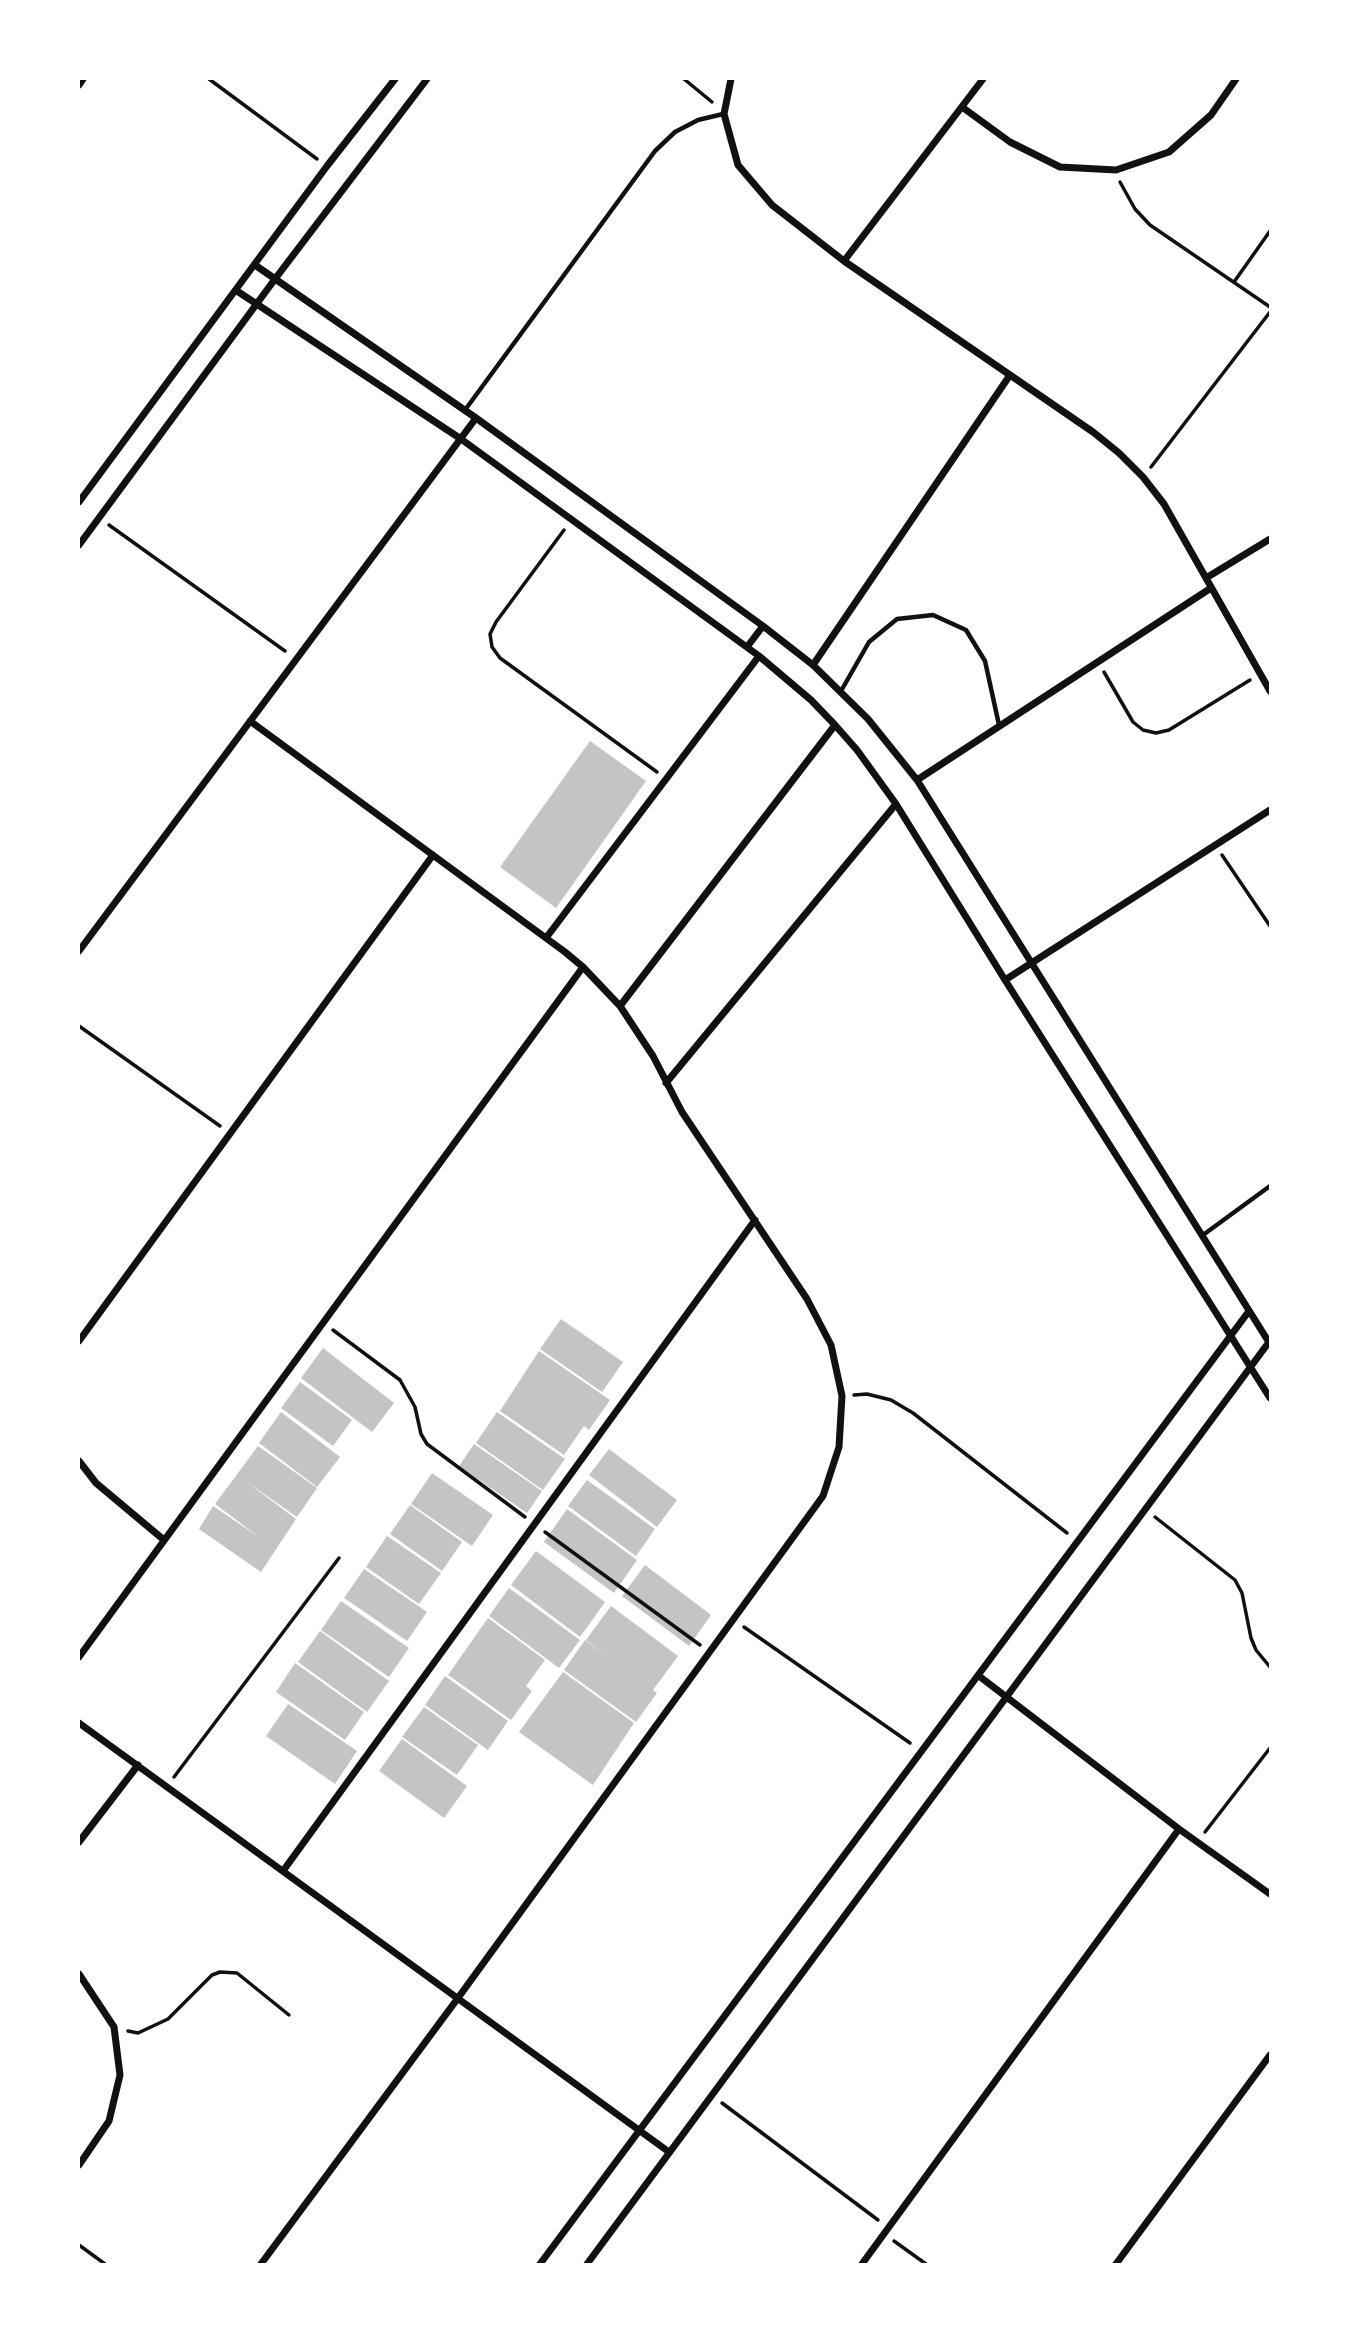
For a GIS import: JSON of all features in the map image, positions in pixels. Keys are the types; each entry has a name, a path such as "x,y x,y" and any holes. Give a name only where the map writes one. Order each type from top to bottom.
{"street":[{"path":"79,85 83,79"},
{"path":"79,502 327,166 395,79"},
{"path":"79,545 275,279 427,79"},
{"path":"731,79 724,114 738,165 772,205 844,261 1093,432 1119,453 1143,477 1164,504 1270,691"},
{"path":"844,261 983,79"},
{"path":"962,107 1010,142 1060,167 1116,170 1169,152 1211,115 1236,79"},
{"path":"256,265 465,410 763,626 813,665 868,719 916,779 1270,1343 586,2264"},
{"path":"237,291 461,439 759,656 786,677 835,725 857,750 896,804 1270,1398"},
{"path":"813,665 1010,376"},
{"path":"79,951 476,418"},
{"path":"1206,578 1270,538"},
{"path":"916,779 1211,588"},
{"path":"747,648 763,626"},
{"path":"545,938 759,656"},
{"path":"250,721 583,967 620,1006 643,1038 682,1112 807,1299 831,1345 842,1396 839,1447 823,1496 261,2264"},
{"path":"620,1006 835,725"},
{"path":"666,1083 896,804"},
{"path":"1005,980 1270,810"},
{"path":"79,1341 433,855"},
{"path":"79,1657 583,967"},
{"path":"283,1871 755,1220"},
{"path":"540,2264 1249,1311"},
{"path":"79,1461 96,1483 164,1539"},
{"path":"979,1676 1197,1842 1270,1894"},
{"path":"79,1723 669,2152"},
{"path":"79,1842 138,1765"},
{"path":"862,2264 1180,1829"},
{"path":"79,1974 114,2027 120,2075 109,2121 79,2165"},
{"path":"1116,2264 1270,2055"}],"lane":[{"path":"465,410 655,151 675,132 698,120 724,114"},
{"path":"841,691 869,642 897,619 933,615 966,630 985,661 999,724"},
{"path":"1203,1236 1270,1186"}],"path":[{"path":"209,79 327,166"},
{"path":"684,79 724,114"},
{"path":"1116,170 1123,191 1150,225 1270,310 1143,477"},
{"path":"1234,282 1270,231"},
{"path":"99,518 297,659"},
{"path":"572,520 496,622 490,634 492,647 500,657 667,778"},
{"path":"1097,662 1133,722 1143,730 1156,733 1169,730 1260,674"},
{"path":"1215,845 1270,926"},
{"path":"79,1026 230,1133"},
{"path":"323,1323 400,1380 412,1400 421,1434 427,1444 710,1652"},
{"path":"842,1396 867,1394 891,1400 913,1413 1078,1542"},
{"path":"1145,1510 1235,1580 1242,1593 1251,1638 1256,1650 1270,1667"},
{"path":"167,1787 339,1558"},
{"path":"733,1620 923,1752"},
{"path":"1197,1842 1270,1748"},
{"path":"114,2027 138,2033 154,2027 212,1975 228,1971 237,1973 289,2015"},
{"path":"712,2095 926,2264"},
{"path":"79,2245 105,2264"}],"building":[{"path":"590,741 646,781 556,908 500,867"},
{"path":"561,1319 623,1362 602,1392 540,1349"},
{"path":"323,1348 394,1403 372,1432 301,1378"},
{"path":"539,1351 610,1400 589,1430 584,1426 564,1455 500,1411"},
{"path":"300,1382 352,1420 333,1446 281,1408"},
{"path":"281,1412 340,1457 317,1487 259,1443"},
{"path":"497,1412 565,1459 543,1490 476,1443"},
{"path":"474,1444 542,1491 527,1513 459,1466"},
{"path":"258,1446 317,1488 297,1517 244,1480 296,1519 261,1572 199,1529 213,1506 259,1537 215,1504"},
{"path":"609,1449 677,1500 657,1527 589,1475"},
{"path":"432,1473 493,1515 472,1546 411,1504"},
{"path":"587,1480 655,1529 636,1556 568,1506"},
{"path":"410,1505 462,1542 442,1571 390,1534"},
{"path":"567,1509 637,1560 614,1593 544,1542"},
{"path":"387,1536 441,1573 419,1604 366,1567"},
{"path":"536,1551 605,1602 580,1637 511,1585"},
{"path":"645,1565 711,1615 689,1646 622,1596"},
{"path":"364,1569 427,1612 407,1641 344,1598"},
{"path":"509,1588 580,1640 559,1668 489,1616"},
{"path":"341,1601 409,1648 389,1677 321,1630"},
{"path":"611,1606 678,1656 653,1690 657,1693 636,1722 564,1670 585,1640 610,1659 586,1640"},
{"path":"488,1618 545,1660 526,1686 532,1691 511,1720 448,1675"},
{"path":"320,1631 389,1681 367,1712 298,1662"},
{"path":"295,1663 364,1712 345,1740 276,1692"},
{"path":"563,1672 634,1723 593,1785 519,1732"},
{"path":"445,1676 508,1721 488,1750 425,1705"},
{"path":"288,1704 357,1751 335,1784 266,1736"},
{"path":"424,1707 478,1745 457,1775 402,1737"},
{"path":"402,1739 467,1786 444,1818 379,1771"}]}
